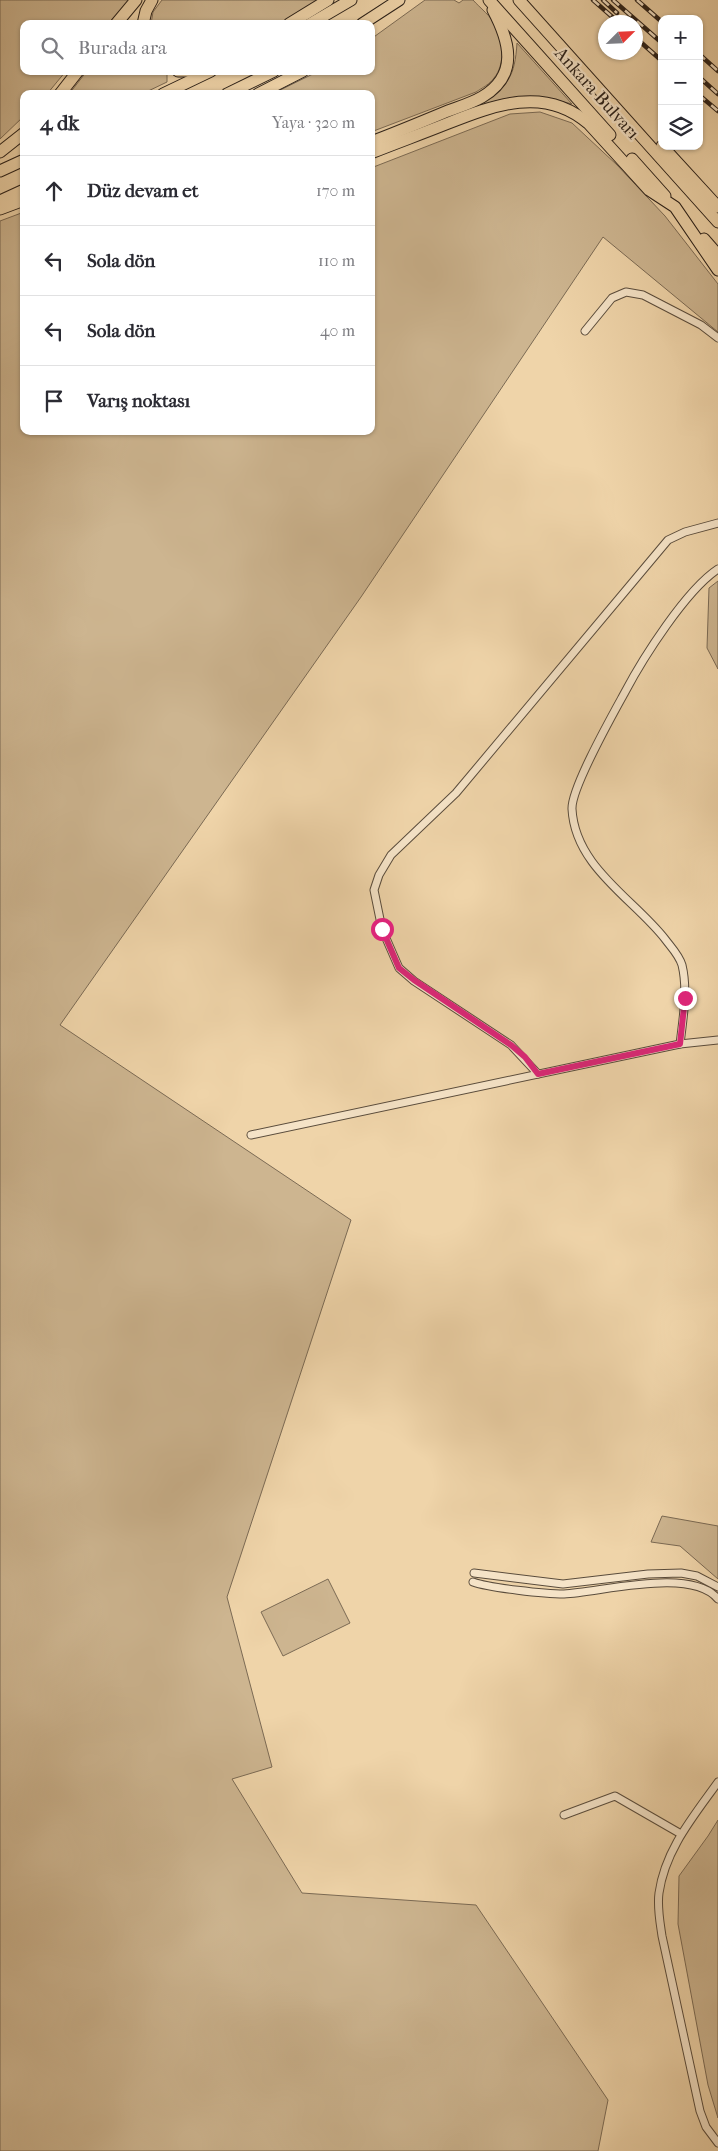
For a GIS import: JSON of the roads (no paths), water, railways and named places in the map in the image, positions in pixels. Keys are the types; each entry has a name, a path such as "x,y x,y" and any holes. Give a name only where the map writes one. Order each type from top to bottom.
{"main road":[{"path":"119,20 136,0"},
{"path":"144,20 152,0"},
{"path":"296,20 328,0"},
{"path":"317,20 351,0"},
{"path":"375,140 481,98 497,85 507,67 509,52 504,32 488,0"},
{"name":"Ankara Bulvarı","path":"488,0 718,255"},
{"name":"Ankara Bulvarı","path":"519,0 718,222"},
{"path":"368,20 396,2"},
{"path":"375,23 396,2"},
{"path":"63,90 75,75"},
{"path":"172,90 203,75"},
{"path":"235,90 266,75"},
{"path":"266,90 295,75"},
{"path":"375,152 502,104 523,101 545,103 568,110 579,115 609,144 650,190 675,206 718,270"},
{"path":"618,110 658,143"},
{"path":"0,152 20,136"},
{"path":"666,150 718,207"},
{"path":"0,171 20,162"},
{"path":"0,201 20,192"},
{"path":"0,209 20,202"}],"street":[{"path":"585,331 612,298 626,292 643,295 701,325 718,338"},
{"path":"538,1074 525,1057 511,1045 399,968 380,922 374,890 379,874 391,855 456,793 668,540 685,532 718,524"},
{"path":"680,1044 685,998 682,964 652,922 620,895 593,863 579,838 572,808 579,784 593,753 640,665 692,594 718,569"},
{"path":"251,1135 680,1044 718,1040"},
{"path":"474,1573 563,1584 648,1574 681,1573 703,1578 718,1587"},
{"path":"473,1582 495,1587 562,1594 649,1584 685,1583 699,1586 712,1592 718,1600"},
{"path":"718,1782 681,1834 665,1865 659,1909 662,1936 700,2112 706,2127 718,2143"},
{"path":"564,1815 615,1796 681,1834"}],"railway":[{"path":"593,0 610,15"},
{"path":"603,0 617,13"},
{"path":"613,0 658,39"},
{"path":"637,0 658,18"},
{"path":"643,44 661,60"},
{"path":"703,58 718,71"},
{"path":"703,81 718,94"},
{"path":"703,98 718,111"}]}
